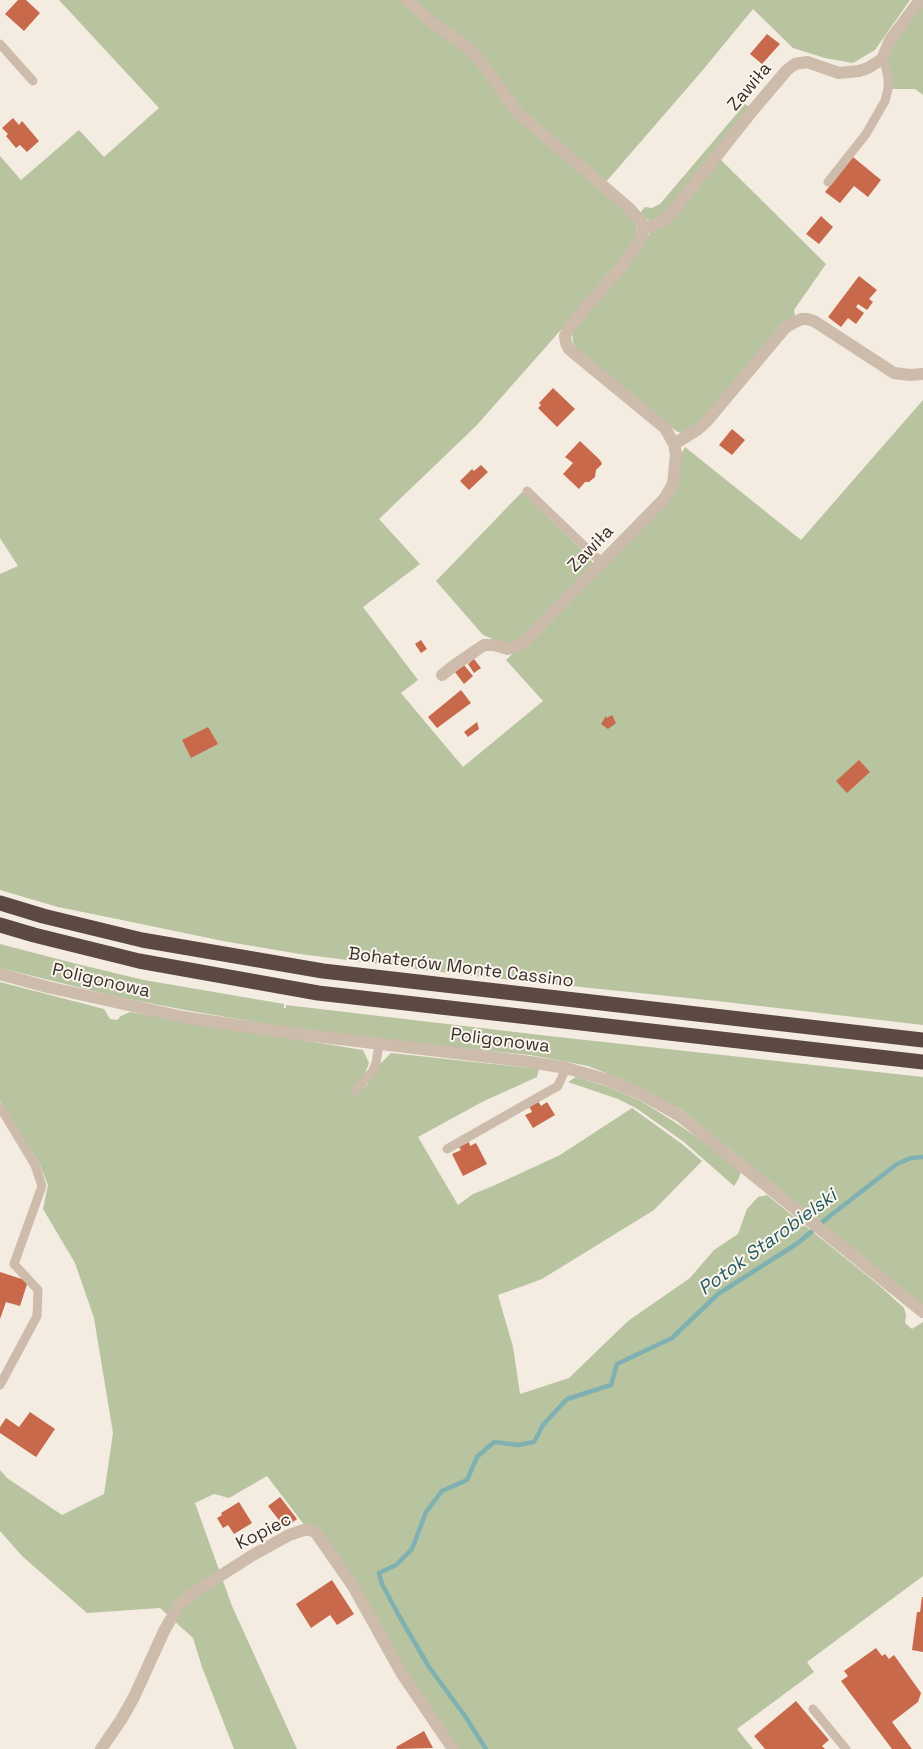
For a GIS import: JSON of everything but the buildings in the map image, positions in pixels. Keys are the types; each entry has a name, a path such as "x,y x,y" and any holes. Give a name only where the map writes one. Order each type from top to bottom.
{"highway":[{"name":"Bohaterów Monte Cassino","path":"0,903 43,916 142,940 323,971 923,1040"},
{"path":"0,925 34,936 139,961 318,993 923,1062"}],"street":[{"path":"407,0 434,24 463,44 478,58 518,113 629,208 642,223 644,229 633,252 569,327 565,336 566,343 569,349 665,428 674,444 697,430 707,421 786,327 800,319 814,321 885,369 894,373 923,374"},
{"path":"882,60 890,40 920,0"},
{"name":"Zawiła","path":"644,229 662,221 671,214 753,110 794,64 807,62 839,73 850,73 868,68 882,60"},
{"name":"Zawiła","path":"442,675 473,651 484,645 508,648 523,643 602,564 669,492 676,469 674,444"},
{"name":"Poligonowa","path":"0,974 81,995 183,1016 379,1045 530,1062 566,1068 616,1084 643,1095 680,1116 923,1312"},
{"name":"Kopiec","path":"101,1749 134,1697 165,1629 180,1604 193,1593 253,1555 289,1535 304,1530 311,1530 316,1534 353,1586 402,1674 453,1749"}],"lane":[{"path":"0,44 33,81"},
{"path":"828,182 866,134 886,101 888,79 882,60"},
{"path":"527,492 602,564"},
{"path":"356,1091 372,1072 376,1063 379,1045"},
{"path":"447,1149 558,1086 566,1068"},
{"path":"0,1107 36,1165 42,1186 14,1264 38,1290 37,1316 0,1385"},
{"path":"813,1709 846,1749"}],"green space":[{"path":"59,0 403,0 462,48 488,78 625,209 637,227 637,237 630,250 552,340 476,426 379,519 420,564 363,607 418,680 401,693 463,767 543,701 506,660 672,497 681,455 685,447 801,540 923,400 923,1025 717,1001 464,975 300,954 223,941 58,907 0,890 0,574 18,566 0,538 0,156 21,180 79,130 104,157 159,108"},
{"path":"412,0 910,0 875,50 853,63 825,58 793,48 753,9 605,183 521,111 493,72"},
{"path":"923,3 923,95 915,89 892,89 887,60 889,52"},
{"path":"745,104 750,107 669,212 653,221 646,219 640,213 645,207 652,208 660,204"},
{"path":"720,159 826,264 794,310 795,316 705,418 681,433 676,431 577,349 573,343 572,330 651,232"},
{"path":"522,492 589,557 594,565 520,639 507,645 483,635 436,581"},
{"path":"0,944 144,980 284,1004 284,1008 286,1008 286,1005 923,1077 923,1305 682,1110 621,1079 588,1066 530,1055 412,1043 279,1026 118,997 0,968"},
{"path":"0,982 104,1009 110,1019 117,1020 130,1012 363,1050 369,1063 357,1094 367,1085 380,1064 391,1053 539,1069 537,1077 482,1102 418,1137 458,1205 473,1194 560,1155 632,1108 702,1161 654,1210 542,1279 498,1295 513,1347 520,1394 569,1378 628,1321 690,1278 714,1250 738,1234 747,1209 758,1197 767,1195 880,1286 904,1308 906,1315 905,1323 912,1329 923,1322 923,1576 807,1662 814,1672 737,1729 753,1749 457,1749 305,1526 267,1476 229,1498 214,1494 195,1503 232,1606 297,1749 234,1749 202,1667 193,1638 160,1608 87,1613 22,1556 0,1531 0,1470 7,1478 62,1515 104,1494 113,1433 94,1318 75,1263 43,1209 48,1185 39,1163 0,1101"},
{"path":"576,1077 609,1087 641,1101 673,1121 701,1140 741,1172 738,1180 734,1186 684,1142 636,1108 618,1099 568,1082"}],"waterway":[{"name":"Potok Starobielski","path":"486,1749 465,1716 429,1667 382,1584 379,1573 396,1565 412,1549 426,1512 442,1491 467,1480 477,1457 494,1442 518,1445 534,1442 543,1425 567,1399 611,1385 617,1364 672,1338 718,1294 798,1243 897,1164 911,1158 923,1157"}]}
